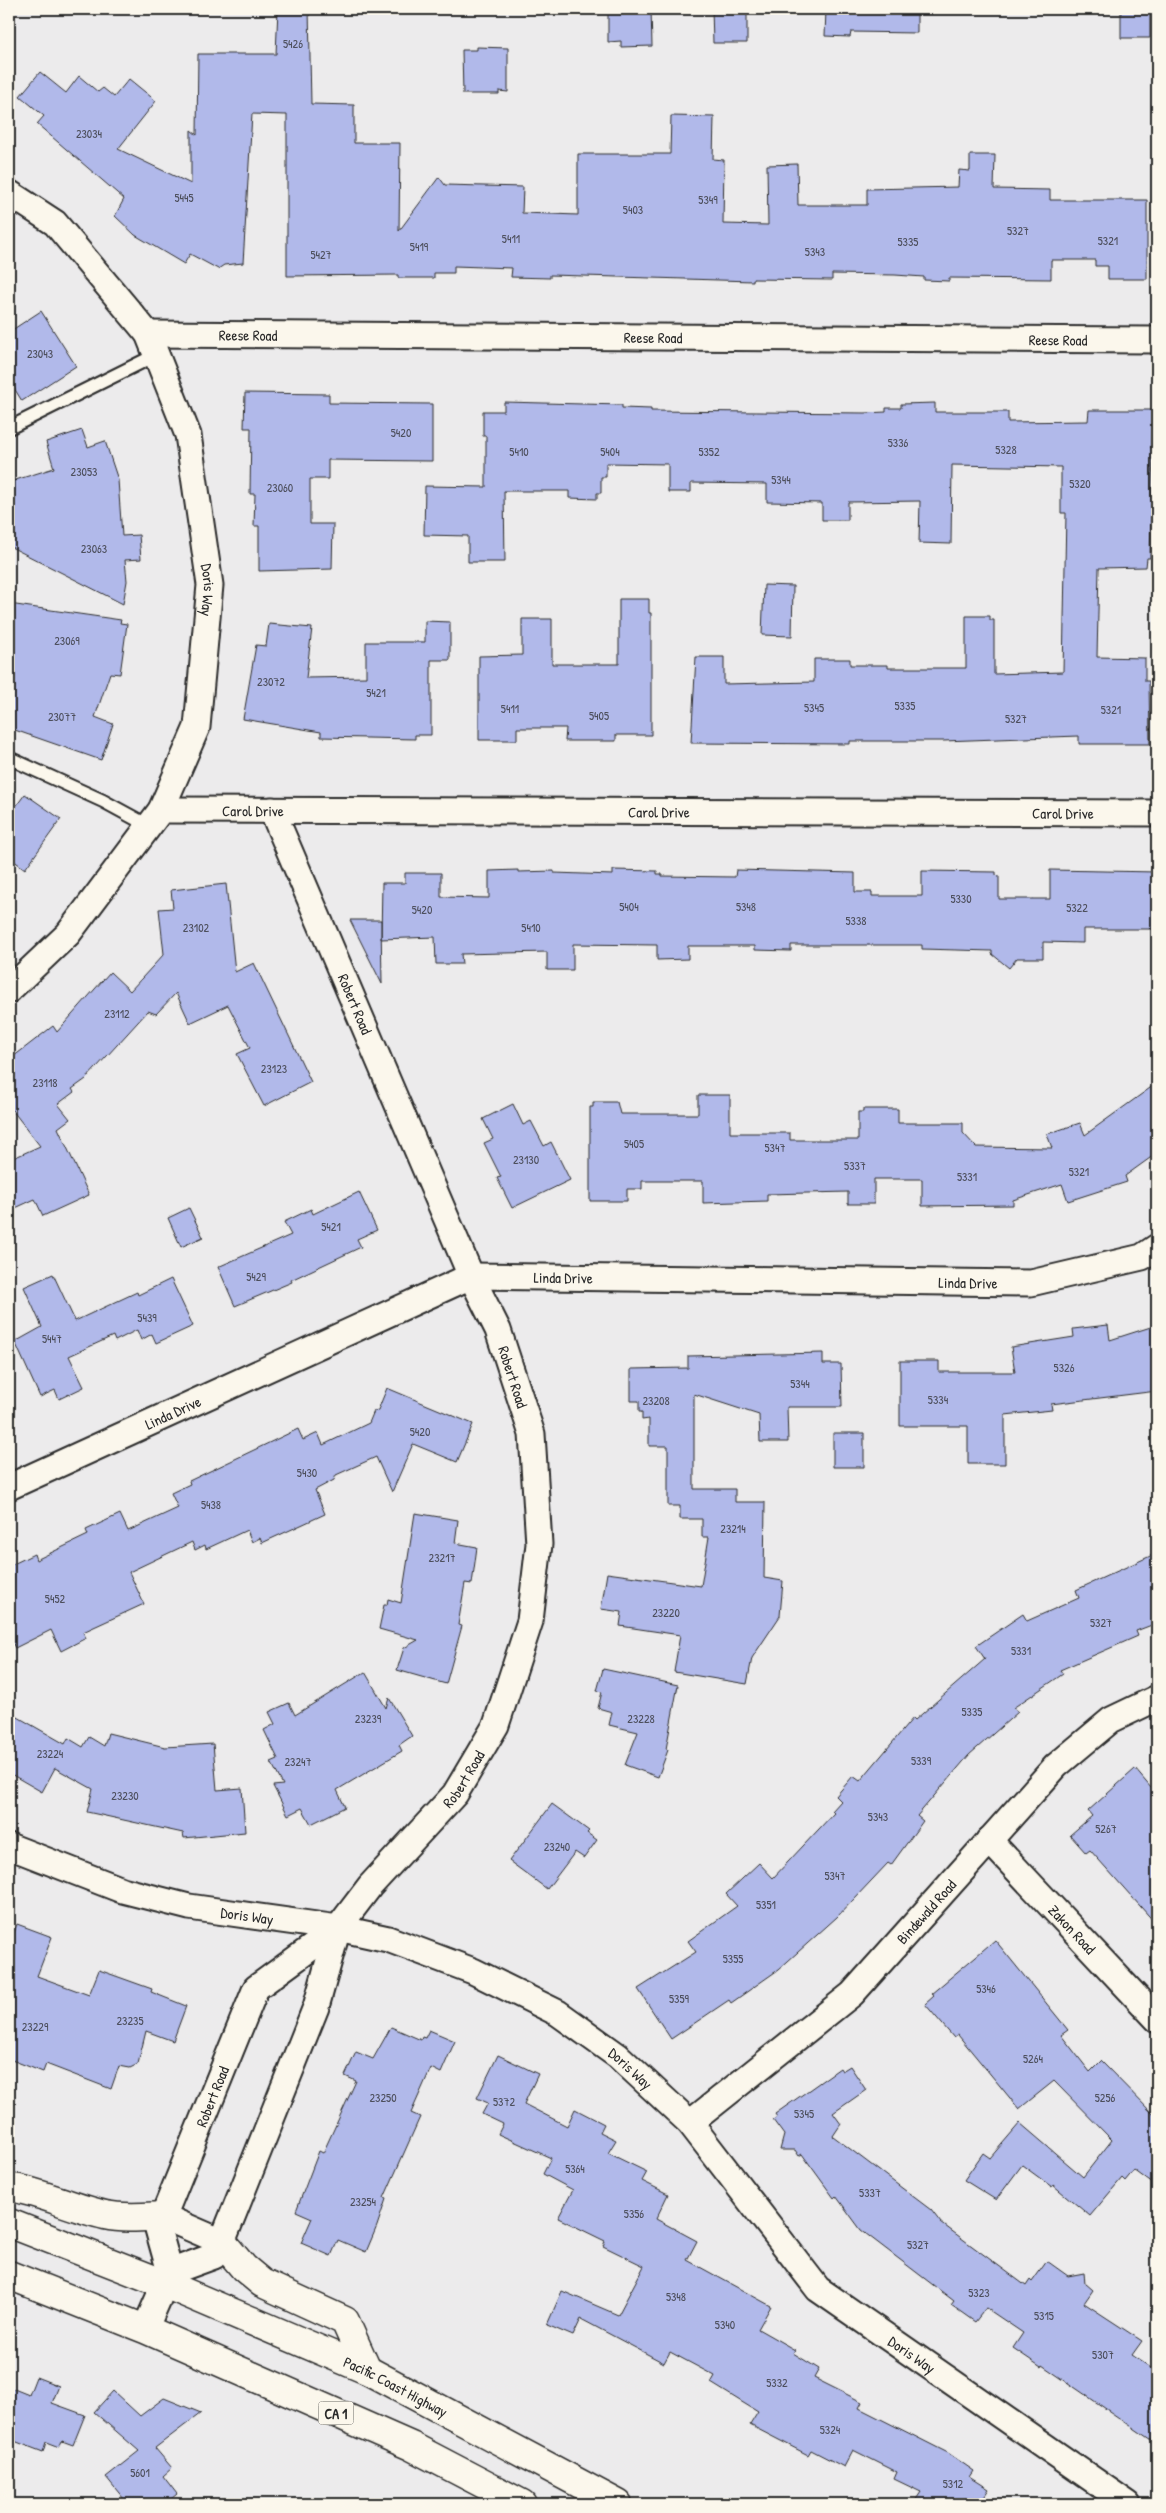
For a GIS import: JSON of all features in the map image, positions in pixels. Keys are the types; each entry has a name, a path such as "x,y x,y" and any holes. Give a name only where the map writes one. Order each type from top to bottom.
{"highway":[{"path":"9,2187 29,2190 104,2215 130,2218 162,2216"},
{"name":"Pacific Coast Highway","path":"9,2223 168,2278 366,2370 618,2504"},
{"path":"222,2242 244,2268 262,2283 345,2321 366,2370"},
{"name":"CA 1","path":"9,2275 145,2329 411,2446 522,2504"}],"street":[{"name":"Doris Way","path":"9,193 55,223 152,345 188,435 210,585 196,727 155,818 68,934 9,990"},
{"name":"Reese Road","path":"152,345 1157,340"},
{"name":"Carol Drive","path":"155,818 272,810 1157,813"},
{"name":"Robert Road","path":"272,810 471,1276 498,1330 532,1434 539,1544 530,1621 496,1725 455,1794 370,1886 338,1928 256,1988 158,2229 168,2278 214,2256 222,2242 316,2007 338,1928"},
{"name":"Linda Drive","path":"9,1487 471,1276 1031,1283 1142,1257 1157,1247"},
{"name":"Bindewald Road","path":"690,2123 852,1994 1056,1766 1112,1720 1157,1698"},
{"name":"Zakon Road","path":"990,1840 1157,2019"},
{"name":"Doris Way","path":"9,1846 122,1890 189,1907 338,1928 388,1939 473,1971 558,2013 618,2056 690,2123 818,2289 1128,2504"},
{"path":"162,2216 222,2242"},
{"path":"145,2329 168,2278"}],"lane":[{"path":"9,428 152,345"},
{"path":"9,758 103,802 155,818"}],"building":[{"path":"278,9 309,9 311,104 354,105 354,143 400,143 399,231 439,177 445,185 523,187 522,213 578,215 578,154 670,154 671,116 714,117 713,159 724,160 723,224 768,225 767,165 797,164 798,205 867,205 867,189 958,187 959,170 970,171 970,155 995,155 994,189 1050,190 1050,200 1147,200 1147,279 1108,279 1108,266 1095,266 1095,260 1051,260 1051,279 949,278 949,281 924,280 924,277 895,275 832,274 832,280 753,279 753,281 550,275 550,278 511,277 512,268 454,266 454,273 434,273 434,278 398,278 398,275 287,276 287,115 252,114 243,263 224,265 218,269 190,254 184,264 135,235 115,216 124,199 37,124 44,116 20,96 40,72 66,93 79,76 98,92 103,88 114,97 129,79 156,101 118,149 191,184 191,130 197,135 198,54 276,54"},
{"path":"612,9 651,9 652,46 621,47 621,41 608,42 608,14 612,13"},
{"path":"712,9 747,9 747,43 713,43"},
{"path":"826,9 917,9 917,33 851,32 850,37 825,36"},
{"path":"1121,9 1150,9 1150,38 1121,38"},
{"path":"477,47 508,48 508,92 499,91 499,94 463,94 462,50 477,50"},
{"path":"41,311 76,366 22,401 9,380 9,332"},
{"path":"245,393 329,394 329,403 432,404 432,461 328,460 328,479 310,479 310,524 333,524 332,569 259,571 259,526 254,526 255,494 250,494 251,428 244,428"},
{"path":"504,402 622,405 622,408 651,409 651,411 865,413 886,412 886,408 901,408 901,404 935,403 935,412 1008,412 1008,422 1088,421 1089,410 1152,410 1151,448 1153,448 1150,558 1147,558 1146,567 1099,568 1097,657 1145,658 1145,681 1149,681 1150,744 1079,744 1079,736 943,741 850,741 850,744 691,743 696,657 724,657 724,684 814,682 814,659 850,659 850,665 888,665 888,668 966,668 966,616 990,616 990,620 994,620 994,674 1063,672 1066,513 1061,513 1061,467 952,465 951,544 919,543 920,501 848,502 848,520 822,520 822,503 767,502 767,484 691,483 691,492 668,492 668,464 606,463 606,477 601,477 601,493 597,493 597,499 569,498 569,491 504,491 505,562 468,562 468,536 424,535 425,486 486,487 486,436 483,436 483,411 504,411"},
{"path":"82,430 88,447 105,441 118,480 122,536 139,535 141,559 125,560 127,581 123,604 9,546 9,482 54,468 46,442"},
{"path":"764,585 793,586 792,636 762,635"},
{"path":"619,599 649,599 649,613 651,613 651,735 616,735 616,741 565,741 566,728 517,728 517,740 479,740 479,656 522,655 522,619 552,619 552,664 619,664"},
{"path":"9,604 121,620 120,623 127,624 120,674 110,673 95,717 113,724 101,760 9,728"},
{"path":"425,621 450,622 450,660 431,660 431,735 415,735 415,739 321,737 321,732 243,719 256,645 266,646 269,624 312,628 306,678 366,677 366,642 425,642"},
{"path":"25,794 61,819 25,869 9,857 9,816"},
{"path":"518,870 518,872 554,871 554,873 613,875 613,870 657,871 657,874 662,874 662,876 735,877 736,870 855,873 855,892 872,892 872,896 922,896 922,871 996,872 996,875 999,876 999,899 1050,899 1050,870 1157,872 1156,929 1083,929 1083,943 1043,942 1043,958 1017,958 1009,968 992,954 992,951 922,949 922,945 791,945 791,951 755,950 755,946 688,946 688,959 657,960 657,945 573,944 573,970 547,970 547,952 461,954 462,964 436,964 435,937 381,939 382,883 405,883 405,873 441,873 441,897 489,898 489,871"},
{"path":"226,884 235,972 254,963 311,1082 264,1106 237,1054 250,1048 228,1005 190,1023 176,993 156,1014 148,1011 86,1079 72,1089 74,1092 58,1104 70,1119 58,1128 89,1195 43,1216 35,1199 9,1211 9,1160 40,1146 9,1106 9,1060 53,1026 57,1032 110,972 130,991 164,954 159,909 173,908 171,890"},
{"path":"350,920 381,920 382,984"},
{"path":"1157,1083 1157,1153 1125,1176 1127,1182 1068,1201 1062,1184 1013,1200 1013,1205 922,1206 922,1179 874,1179 874,1204 848,1204 848,1192 767,1194 767,1201 703,1203 703,1181 642,1181 642,1189 627,1189 627,1201 590,1201 590,1107 593,1107 593,1102 617,1102 620,1114 698,1114 698,1095 730,1095 730,1133 790,1133 790,1140 858,1140 858,1112 863,1112 863,1109 898,1109 898,1123 963,1123 963,1133 976,1147 1052,1148 1047,1134 1080,1123 1085,1135"},
{"path":"513,1104 523,1125 531,1121 544,1146 551,1142 570,1180 512,1208 497,1178 501,1177 484,1143 493,1139 483,1119"},
{"path":"359,1192 377,1230 357,1239 361,1247 291,1280 292,1282 235,1306 218,1267 291,1235 284,1222 311,1209 313,1214"},
{"path":"189,1208 203,1237 181,1247 168,1218"},
{"path":"53,1274 75,1321 137,1292 138,1295 171,1279 193,1326 156,1343 152,1334 141,1340 137,1330 115,1341 113,1336 69,1356 84,1387 59,1399 55,1390 40,1397 15,1342 42,1327 24,1287"},
{"path":"1108,1325 1110,1340 1157,1325 1157,1391 1051,1404 1052,1410 1005,1415 1005,1464 968,1464 968,1426 900,1426 900,1361 939,1361 939,1372 1015,1372 1011,1347 1074,1337 1073,1329"},
{"path":"823,1353 823,1364 841,1364 842,1407 787,1407 788,1442 760,1442 759,1415 694,1394 694,1489 735,1489 735,1502 765,1502 764,1578 783,1581 780,1616 752,1658 747,1684 674,1672 680,1635 620,1626 622,1612 601,1609 607,1573 701,1586 709,1537 702,1537 702,1519 680,1519 680,1506 668,1506 668,1446 649,1446 649,1419 642,1420 642,1412 639,1412 639,1401 631,1401 631,1369 688,1368 688,1356"},
{"path":"387,1388 473,1424 457,1462 413,1444 392,1492 376,1457 336,1475 334,1480 315,1490 325,1514 262,1543 260,1538 252,1542 247,1530 206,1549 205,1545 195,1550 192,1542 129,1572 144,1604 83,1632 86,1638 61,1651 51,1630 15,1648 9,1635 9,1566 34,1554 36,1560 88,1535 86,1530 120,1514 128,1531 178,1508 171,1493 190,1484 189,1481 298,1429 303,1440 318,1433 323,1445 369,1423 374,1411 378,1410"},
{"path":"833,1433 864,1433 864,1467 833,1467"},
{"path":"415,1513 458,1520 455,1543 477,1547 472,1584 465,1583 458,1625 462,1626 446,1684 397,1670 404,1648 418,1640 379,1629 384,1605 387,1605 388,1599 401,1603"},
{"path":"1157,1553 1157,1623 1136,1631 1138,1636 1060,1670 1063,1674 1013,1708 1018,1712 969,1755 917,1816 923,1821 891,1865 888,1863 837,1917 778,1970 731,2003 729,2000 671,2039 638,1989 696,1952 688,1941 737,1906 726,1894 759,1863 773,1878 834,1813 832,1811 841,1801 836,1796 853,1776 860,1781 913,1718 915,1720 985,1659 976,1646 1023,1614 1027,1621 1079,1598 1076,1590"},
{"path":"603,1669 678,1685 666,1749 668,1750 658,1777 625,1765 638,1732 609,1725 612,1712 598,1708 602,1692 597,1691"},
{"path":"365,1672 386,1708 389,1698 412,1736 399,1745 402,1751 337,1790 345,1807 311,1824 302,1808 288,1815 273,1786 283,1785 271,1762 278,1759 264,1730 275,1724 269,1712 289,1703 295,1715"},
{"path":"9,1712 65,1744 68,1738 83,1747 89,1737 104,1746 108,1733 165,1747 213,1744 217,1790 242,1788 245,1832 184,1838 183,1833 87,1812 93,1789 55,1768 42,1792 9,1773"},
{"path":"1135,1769 1157,1795 1157,1925 1090,1850 1086,1853 1070,1835 1092,1816 1088,1811"},
{"path":"552,1804 589,1831 587,1833 597,1840 584,1858 575,1852 547,1889 509,1861"},
{"path":"17,1924 52,1937 37,1976 89,1995 99,1970 152,1989 151,1992 186,2006 173,2041 146,2031 138,2064 130,2068 119,2066 111,2089 46,2064 43,2072 9,2059 9,1947"},
{"path":"995,1940 1068,2030 1061,2035 1090,2072 1101,2061 1157,2118 1157,2187 1134,2170 1125,2181 1122,2178 1090,2216 1053,2185 1052,2187 1022,2165 996,2200 964,2180 983,2153 990,2158 1020,2123 1083,2177 1112,2140 1054,2081 1019,2109 958,2035 954,2038 925,2004 934,1996 931,1994"},
{"path":"391,2027 421,2040 422,2037 425,2038 429,2030 455,2041 441,2073 431,2068 411,2113 420,2117 384,2198 386,2199 377,2226 366,2252 338,2240 331,2256 301,2243 312,2218 296,2211 319,2151 323,2153 356,2081 345,2076 356,2052 373,2059"},
{"path":"498,2055 538,2074 524,2104 567,2126 575,2109 604,2124 600,2132 616,2140 608,2153 647,2172 642,2181 668,2194 656,2219 697,2241 687,2260 771,2306 758,2329 795,2350 793,2353 819,2369 814,2378 862,2402 859,2408 948,2453 974,2471 970,2477 989,2489 979,2504 913,2504 921,2492 894,2479 897,2472 853,2450 844,2467 811,2450 808,2455 750,2425 758,2412 711,2383 715,2376 670,2352 664,2363 581,2319 573,2336 547,2325 562,2291 618,2315 644,2266 603,2246 605,2241 558,2218 573,2190 543,2174 551,2158 498,2134 503,2124 482,2114 488,2103 477,2098"},
{"path":"850,2066 866,2090 833,2113 841,2124 833,2136 931,2210 941,2223 1026,2286 1030,2280 1032,2282 1047,2261 1068,2276 1084,2273 1085,2283 1093,2290 1084,2303 1142,2341 1132,2355 1157,2372 1157,2444 1042,2365 1041,2367 1013,2348 1023,2333 986,2308 975,2322 951,2305 954,2301 861,2230 836,2196 834,2198 802,2154 799,2156 795,2150 780,2150 784,2135 773,2120 777,2117 775,2114 840,2068 842,2071"},
{"path":"36,2377 59,2386 52,2403 85,2415 73,2445 62,2441 59,2447 46,2442 43,2452 9,2439 9,2387 29,2395"},
{"path":"113,2391 140,2416 164,2398 201,2413 155,2448 172,2468 163,2476 177,2494 165,2504 128,2504 106,2477 139,2451 94,2412"}]}
